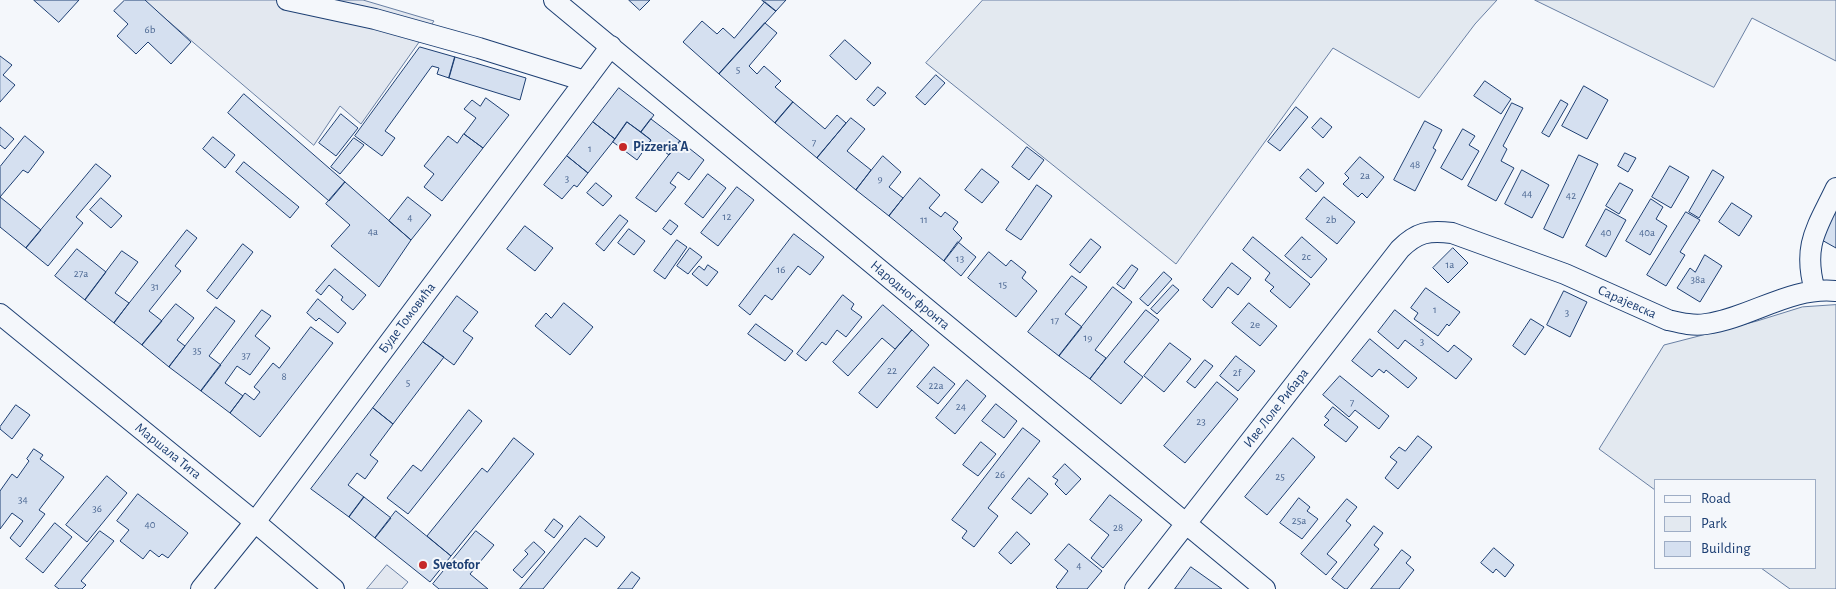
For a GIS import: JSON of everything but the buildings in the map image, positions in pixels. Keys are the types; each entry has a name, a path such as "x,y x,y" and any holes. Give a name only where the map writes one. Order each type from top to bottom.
{"street":[{"path":"287,0 375,19 585,80"},
{"name":"Народног фронта","path":"554,0 1265,589"},
{"name":"Буде Томовића","path":"201,589 255,522 611,46"},
{"path":"1815,291 1810,263 1812,237 1836,188"},
{"name":"Сарајевска","path":"1422,233 1438,231 1452,233 1566,274 1668,320 1679,323 1705,324 1723,320 1799,294 1815,291 1836,291"},
{"name":"Иве Лоле Рибара","path":"1135,589 1400,249 1410,239 1422,233"},
{"name":"Маршала Тита","path":"0,314 255,522 334,589"}],"green space":[{"path":"983,0 1497,0 1475,24 1419,98 1333,48 1176,264 926,63"},
{"path":"1535,0 1836,0 1836,61 1752,18 1714,87"},
{"path":"1836,305 1836,589 1790,589 1762,569 1816,569 1816,479 1654,479 1654,489 1599,449 1664,345 1757,321 1802,307"}],"shaded area":[{"path":"144,0 363,0 434,21 361,124 340,106 314,145"},
{"path":"387,565 408,582 402,589 367,589"}],"place":[{"name":"Pizzeria A","path":"623,147"},
{"name":"Svetofor","path":"423,565"}]}
